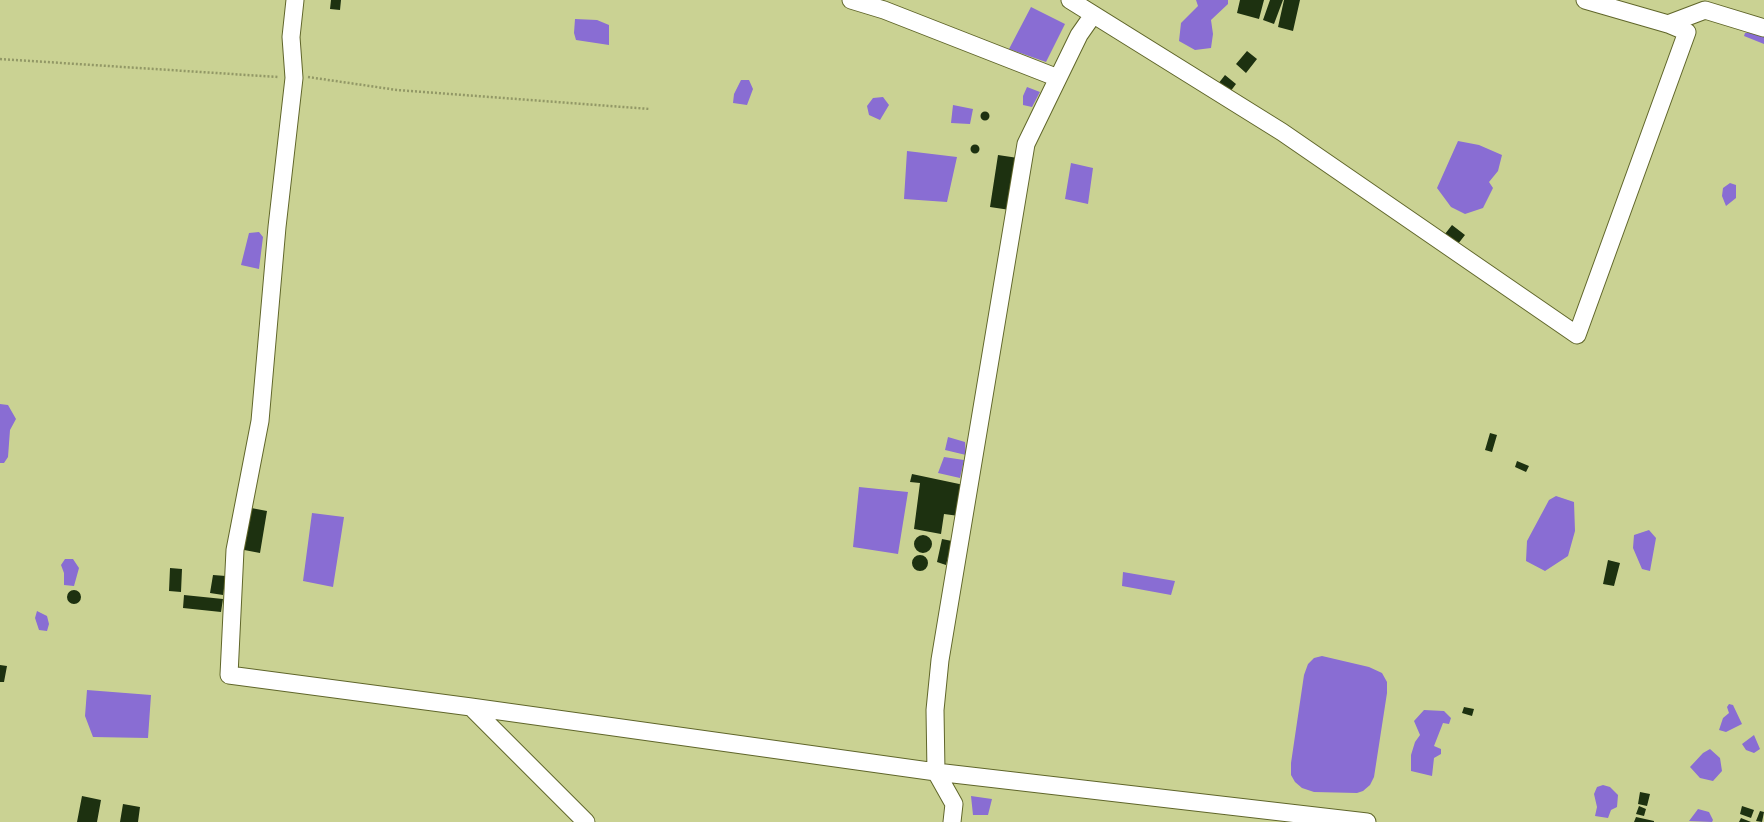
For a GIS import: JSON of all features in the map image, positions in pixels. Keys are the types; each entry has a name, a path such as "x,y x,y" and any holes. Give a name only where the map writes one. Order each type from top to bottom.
{"street":[{"path":"295,0 291,37 294,78 278,220 260,421 235,550 229,675 471,706 936,772 1367,822"},
{"path":"851,0 885,5 1058,78"},
{"path":"1070,0 1282,132 1577,335 1687,32 1668,24 1585,0"},
{"path":"1668,24 1705,10 1764,28"},
{"path":"952,822 954,804 936,772 934,710 940,660 1026,144 1079,35 1093,15"},
{"path":"471,706 586,822"}],"path":[{"path":"0,59 294,78 298,75 396,90 650,109"}],"shaded area":[{"path":"1196,0 1228,0 1228,4 1211,20 1213,34 1211,48 1195,50 1179,41 1181,23 1198,6"},
{"path":"1031,7 1065,24 1046,62 1009,49"},
{"path":"575,19 597,20 609,25 609,45 576,40 574,33"},
{"path":"1752,32 1764,37 1764,44 1744,36 1745,33"},
{"path":"741,80 749,80 753,89 747,105 733,103 734,94"},
{"path":"1027,87 1040,92 1032,107 1023,105 1023,96"},
{"path":"883,97 889,105 880,120 869,115 867,106 873,98"},
{"path":"953,105 973,109 970,124 951,123"},
{"path":"1458,141 1479,145 1502,155 1498,171 1489,182 1493,188 1483,208 1465,214 1451,207 1437,188"},
{"path":"907,151 957,157 947,202 904,199"},
{"path":"1071,163 1093,168 1088,204 1065,199"},
{"path":"1730,183 1736,185 1736,198 1726,206 1722,196 1723,188"},
{"path":"259,232 263,237 259,269 241,265 249,233"},
{"path":"0,404 8,405 16,419 10,430 8,457 4,463 0,463"},
{"path":"948,437 965,442 966,455 945,450"},
{"path":"944,457 964,460 960,478 938,473"},
{"path":"859,487 908,492 898,554 853,547"},
{"path":"1556,496 1574,502 1575,531 1568,556 1545,571 1526,561 1527,541 1549,500"},
{"path":"312,513 344,517 333,587 303,581"},
{"path":"1649,530 1656,538 1650,571 1642,569 1633,548 1634,535"},
{"path":"65,559 73,559 79,568 74,586 64,585 64,573 61,565"},
{"path":"1123,572 1175,581 1171,595 1122,586"},
{"path":"37,611 47,616 49,624 47,631 39,630 35,618"},
{"path":"1322,656 1369,667 1382,673 1387,682 1387,693 1374,777 1370,785 1363,791 1357,793 1314,792 1302,788 1295,782 1291,775 1291,763 1304,675 1308,664 1314,658"},
{"path":"87,690 151,695 148,738 93,737 85,716"},
{"path":"1729,704 1733,705 1742,724 1726,732 1719,730 1723,718 1729,713 1727,707"},
{"path":"1424,710 1444,711 1451,718 1449,724 1443,723 1434,746 1441,749 1441,754 1434,758 1432,776 1411,771 1411,755 1415,742 1420,735 1414,721"},
{"path":"1754,735 1760,749 1754,753 1746,750 1742,744"},
{"path":"1710,749 1720,758 1722,771 1713,781 1700,778 1690,767 1703,753"},
{"path":"1603,785 1610,787 1618,795 1617,807 1611,810 1608,818 1595,816 1597,807 1594,794 1597,787"},
{"path":"971,796 992,799 988,815 973,815"},
{"path":"1698,809 1709,812 1713,820 1712,822 1689,821"}],"building":[{"path":"331,0 341,0 340,10 330,9"},
{"path":"1240,0 1264,0 1259,19 1237,13"},
{"path":"1270,0 1283,0 1274,24 1263,20"},
{"path":"1284,0 1300,0 1293,31 1278,27"},
{"path":"1247,51 1257,59 1246,73 1236,64"},
{"path":"1225,75 1236,84 1230,92 1218,84"},
{"path":"985,111 990,116 985,121 980,116"},
{"path":"975,144 980,149 975,154 970,149"},
{"path":"998,155 1018,158 1010,210 990,207"},
{"path":"1452,225 1465,235 1454,249 1441,239"},
{"path":"1490,433 1497,435 1492,452 1485,450"},
{"path":"1517,461 1529,466 1526,472 1515,467"},
{"path":"912,474 964,485 959,516 944,514 941,534 914,529 920,483 910,482"},
{"path":"246,507 267,511 260,553 239,549"},
{"path":"923,535 929,538 932,544 929,550 923,553 917,550 914,544 917,538"},
{"path":"942,539 952,541 946,565 937,562"},
{"path":"920,555 927,560 928,563 923,570 920,571 913,566 912,563 917,556"},
{"path":"1608,560 1620,563 1614,586 1603,584"},
{"path":"170,568 182,569 181,592 169,591"},
{"path":"213,575 226,576 223,595 210,593"},
{"path":"71,590 77,590 81,594 81,600 77,604 71,604 67,600 67,594"},
{"path":"184,595 223,599 221,612 183,608"},
{"path":"0,665 7,666 4,682 0,682"},
{"path":"1464,707 1474,709 1472,716 1462,713"},
{"path":"1640,792 1650,794 1647,806 1638,804"},
{"path":"82,796 101,800 97,822 77,822"},
{"path":"123,804 140,807 138,822 120,822"},
{"path":"1639,806 1646,809 1644,816 1636,814"},
{"path":"1742,806 1754,810 1751,818 1740,814"},
{"path":"1760,811 1764,812 1762,822 1756,821"},
{"path":"1636,817 1654,821 1654,822 1634,822"},
{"path":"1741,818 1751,822 1739,822"}]}
